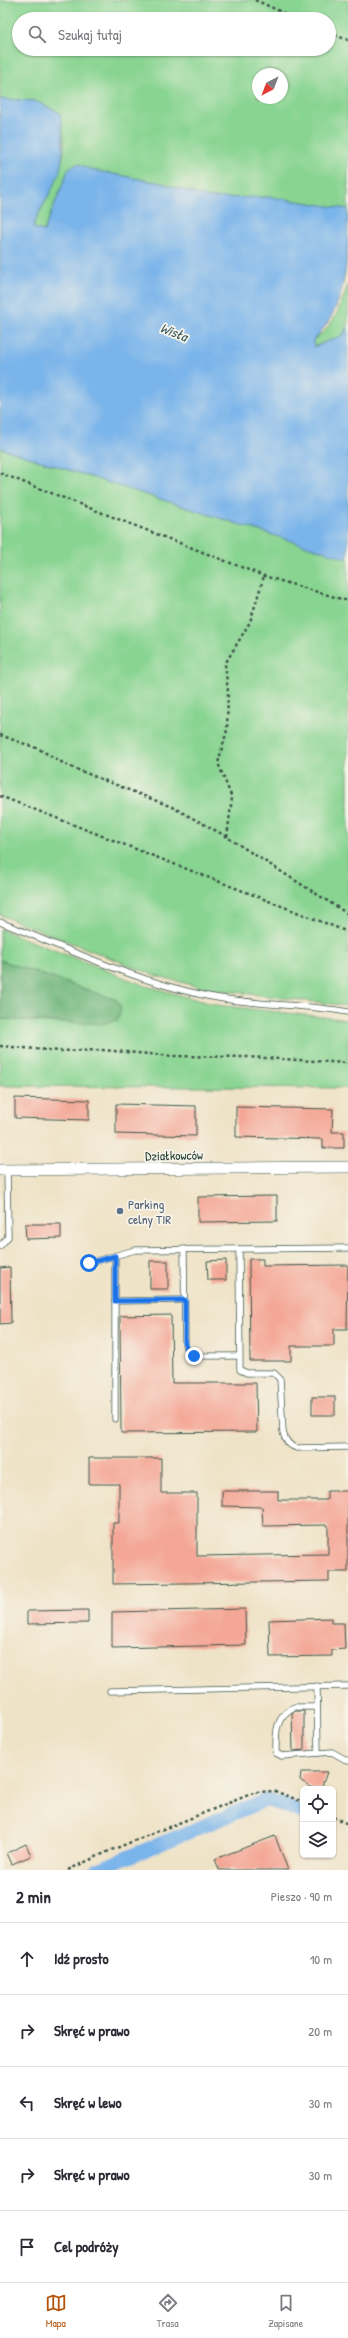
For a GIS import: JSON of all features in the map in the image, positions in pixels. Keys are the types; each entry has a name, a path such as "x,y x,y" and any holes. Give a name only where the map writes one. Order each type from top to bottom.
{"street":[{"name":"Działkowców","path":"3,1170 348,1167"}],"lane":[{"path":"0,922 176,989 225,999 348,1012"},
{"path":"0,1246 8,1237 3,1170"},
{"path":"89,1263 135,1250 348,1248"},
{"path":"184,1249 185,1344 187,1352 194,1356 239,1356"},
{"path":"238,1249 240,1370 243,1372 274,1373 280,1379 284,1438 292,1446 298,1448 348,1448"},
{"path":"115,1256 115,1419"},
{"path":"115,1301 185,1300"},
{"path":"317,1686 318,1753"},
{"path":"110,1691 348,1686"},
{"path":"317,1707 294,1707 290,1709 279,1721 276,1730 276,1754 279,1756 332,1752 348,1761"}],"path":[{"path":"255,0 282,12"},
{"path":"336,36 348,40"},
{"path":"0,473 264,576 348,601"},
{"path":"227,837 232,798 218,763 227,730 228,692 225,664 250,622 264,576"},
{"path":"0,735 39,749 68,766 172,807 227,837 348,914"},
{"path":"0,796 348,932"},
{"path":"0,1046 60,1051 103,1050 172,1056 348,1063"},
{"path":"68,1870 109,1851 256,1792 275,1791 300,1801"},
{"path":"336,1818 348,1824"}],"green space":[{"path":"0,0 348,0 348,209 271,197 210,198 161,183 92,170 78,164 69,168 44,231 32,228 61,166 64,136 60,113 35,101 0,99"},
{"path":"348,284 348,324 344,335 313,347 313,340 327,328 336,315"},
{"path":"0,448 348,559 348,1006 203,988 154,975 0,915"},
{"path":"0,929 146,986 217,1005 348,1021 348,1088 0,1086 0,1019 61,1023 117,1000 0,960"},
{"path":"0,960 117,1000 121,1008 118,1020 101,1024 0,1019"}],"water":[{"name":"Wisła","path":"0,99 35,101 60,113 63,147 59,173 33,228 44,231 69,168 78,164 92,170 161,183 210,198 271,197 348,209 344,281 333,313 325,327 313,340 314,347 343,335 348,324 348,559 0,448"}],"building":[{"path":"15,1098 89,1100 89,1120 15,1118"},
{"path":"116,1104 196,1106 196,1136 116,1134"},
{"path":"236,1107 333,1109 332,1132 344,1132 344,1148 323,1148 323,1139 236,1137"},
{"path":"277,1196 277,1221 198,1222 198,1197"},
{"path":"25,1224 61,1224 61,1238 26,1239"},
{"path":"249,1259 263,1259 263,1266 348,1265 347,1329 334,1329 334,1346 291,1346 291,1361 250,1361"},
{"path":"226,1260 226,1280 208,1280 207,1261"},
{"path":"150,1261 168,1261 168,1289 150,1289"},
{"path":"10,1267 11,1323 0,1324 0,1268"},
{"path":"171,1315 172,1383 256,1383 257,1432 121,1433 120,1316"},
{"path":"312,1397 335,1397 335,1415 312,1415"},
{"path":"89,1458 161,1458 161,1493 197,1493 197,1556 328,1554 328,1525 263,1526 262,1507 222,1506 222,1491 278,1491 278,1500 327,1500 327,1491 348,1491 348,1572 329,1572 329,1581 113,1584 113,1523 119,1523 119,1484 89,1484"},
{"path":"245,1609 246,1645 112,1648 112,1612"},
{"path":"88,1610 88,1623 27,1624 27,1611"},
{"path":"331,1618 331,1623 344,1623 345,1649 332,1650 332,1656 270,1657 269,1620"},
{"path":"295,1711 304,1711 304,1750 293,1751 292,1713"},
{"path":"301,1772 327,1772 322,1786 309,1786 300,1780"},
{"path":"275,1836 288,1870 219,1870 215,1859"},
{"path":"26,1844 31,1856 12,1864 7,1853"}],"waterway":[{"path":"97,1870 266,1800 300,1812"}],"place":[{"name":"Parking celny TIR","path":"120,1211"}],"route":[{"path":"89,1263 115,1256 115,1301 185,1300 185,1344 187,1352 194,1356"}]}
